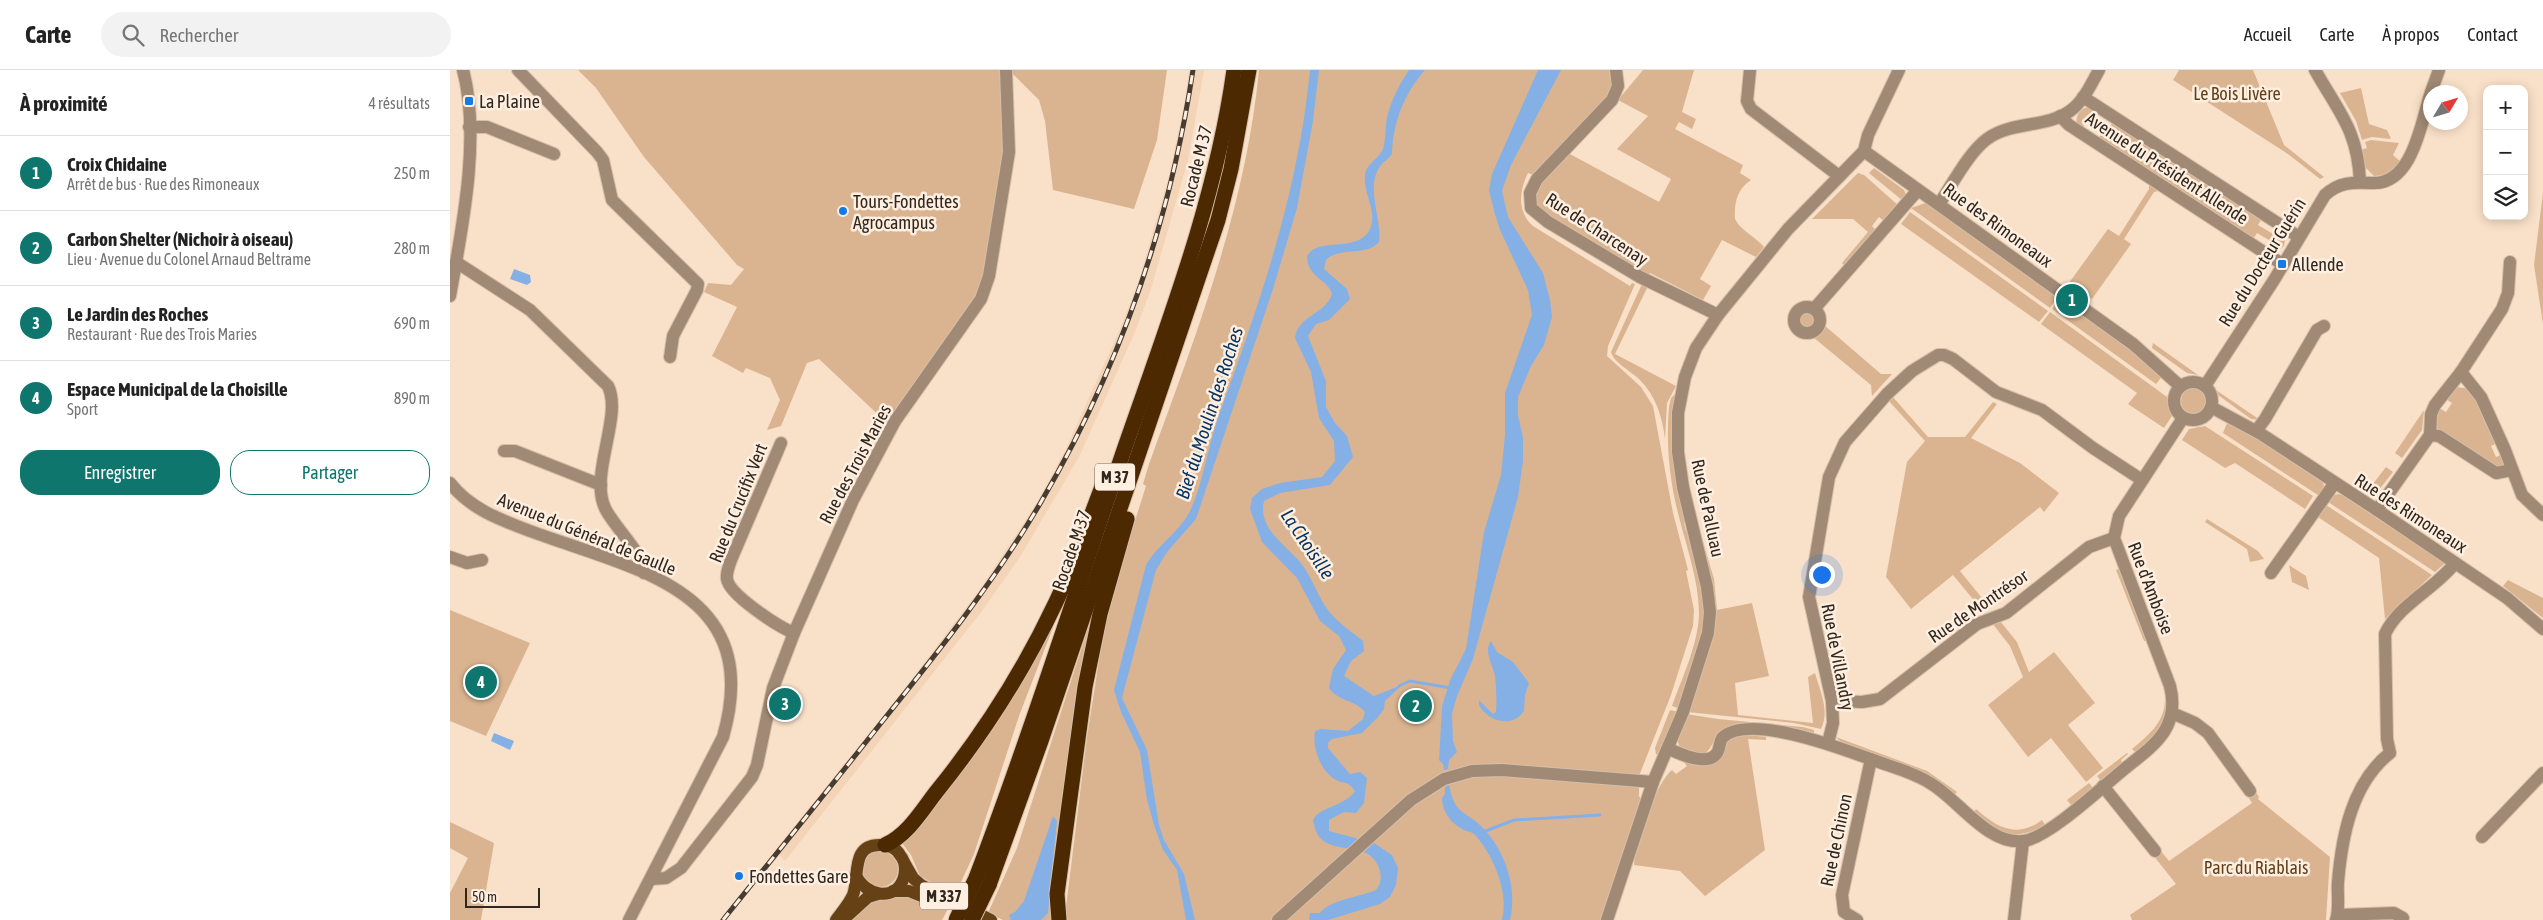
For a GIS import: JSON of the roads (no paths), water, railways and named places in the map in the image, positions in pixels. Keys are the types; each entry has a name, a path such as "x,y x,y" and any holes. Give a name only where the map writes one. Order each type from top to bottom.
{"highway":[{"name":"Rocade M 37","path":"972,920 982,882 1038,751 1204,216 1218,162 1234,70"},
{"name":"Rocade M 37","path":"1131,452 1218,220 1236,144 1249,70"},
{"path":"885,845 894,841 911,825 956,768 1008,692 1057,601 1112,460 1131,452 1140,472 1100,614 1085,687 1057,894 1059,920"},
{"name":"Rocade M 37","path":"956,920 982,882"}],"main road":[{"path":"836,920 853,894 858,858 862,852 869,847 885,845 898,852 905,864 903,879 893,891 868,898 844,920"},
{"name":"M 337","path":"905,864 913,878 921,885 991,920"},
{"path":"856,875 864,888 878,894"},
{"name":"M 337","path":"893,891 918,893 972,920"}],"street":[{"path":"450,296 456,262 456,226 468,164 469,101 463,70"},
{"path":"518,70 603,160 612,200 698,284 698,290 673,336 670,357"},
{"name":"Rue des Trois Maries","path":"651,879 666,878 677,872 727,812 755,772 773,688 794,633 853,500 895,421 981,299 989,276 1008,152 1006,70"},
{"name":"Rue de Charcenay","path":"1616,70 1619,78 1617,92 1612,100 1537,179 1530,193 1531,208 1548,222 1640,277 1718,315"},
{"path":"1750,70 1746,101 1751,109 1839,176"},
{"path":"1864,151 1868,135 1899,70"},
{"path":"1938,204 1986,140 2016,126 2060,116 2070,110 2083,97 2099,70"},
{"path":"2315,70 2339,107 2348,125 2360,163 2360,182"},
{"name":"Rue du Docteur Guérin","path":"2434,85 2439,70"},
{"name":"Avenue du Président Allende","path":"2083,97 2299,237"},
{"name":"Avenue du Président Allende","path":"2060,116 2069,125 2282,264"},
{"name":"Rue du Docteur Guérin","path":"2205,386 2274,280 2322,199 2331,189 2346,183 2384,182 2402,170 2413,148 2423,118"},
{"path":"470,127 487,127 554,154"},
{"name":"Rue de Palluau","path":"1607,920 1654,782 1669,749 1706,642 1710,612 1707,587 1683,487 1678,445 1678,413 1682,385 1692,358 1718,315 1788,229 1864,151"},
{"name":"Rue des Rimoneaux","path":"1864,151 2133,344 2180,386"},
{"path":"1814,309 1918,190"},
{"path":"456,262 530,310 608,386 611,392 611,411 601,485 605,508 642,561 644,573"},
{"path":"2377,510 2430,435 2431,414 2502,309 2508,293 2510,262"},
{"path":"2256,432 2317,330 2324,326"},
{"name":"Rue de Villandry","path":"1828,743 1834,723 1832,701 1809,597 1829,477 1845,442 1895,386 1925,362 1938,355 1953,358 1996,392 2042,410 2093,448 2142,480"},
{"path":"2460,372 2480,397 2505,450 2522,495 2543,515"},
{"path":"2188,382 2197,382 2205,386 2211,396 2211,407 2204,417 2198,419 2184,418 2176,410 2174,399 2180,386 2188,382"},
{"name":"Rue des Rimoneaux","path":"2211,407 2256,432 2377,510 2507,598 2543,629"},
{"name":"Rue d'Amboise","path":"2022,841 2043,833 2162,737 2172,714 2174,702 2170,686 2114,538 2118,516 2184,418"},
{"path":"2430,435 2439,436 2496,473 2512,470"},
{"name":"Rue du Crucifix Vert","path":"781,443 731,560 727,580 729,586 770,620 794,633"},
{"path":"504,450 516,451 601,485"},
{"name":"Avenue du Général de Gaulle","path":"450,483 468,502 500,519 669,584 692,600 706,613 726,648 733,682 731,709 723,737 629,920"},
{"path":"2271,573 2334,484"},
{"name":"Rue de Montrésor","path":"1832,701 1862,702 1880,699 1978,624 2006,613 2085,549 2114,538"},
{"path":"450,557 467,563 482,560"},
{"path":"2402,918 2394,913 2337,917 2341,853 2348,822 2362,786 2377,763 2390,753 2387,739 2385,634 2389,626 2455,563"},
{"path":"2172,714 2195,723 2208,733 2250,791"},
{"path":"1669,749 1699,760 1718,753 1722,738 1737,729 1785,734 1828,743 1928,781 1996,835 2009,840 2022,841 2014,920"},
{"name":"Rue de Chinon","path":"1857,920 1844,912 1842,895 1871,759"},
{"path":"1278,920 1411,800 1446,778 1472,771 1502,770 1654,782"},
{"path":"2482,837 2543,773"},
{"path":"2103,786 2155,851"},
{"path":"666,849 674,862 685,863"}],"water":[{"path":"1310,70 1319,70 1313,121 1297,208 1273,289 1196,519 1167,552 1156,570 1122,698 1147,750 1159,825 1164,840 1184,874 1195,920 1186,920 1177,870 1163,850 1155,828 1147,800 1140,752 1121,712 1114,690 1146,565 1187,517 1191,509 1199,488 1218,418 1262,290 1287,204 1304,116"},
{"path":"1409,70 1425,70 1411,89 1401,109 1397,120 1392,154 1380,166 1375,176 1374,194 1379,242 1374,247 1360,251 1338,253 1326,260 1324,269 1347,289 1350,299 1329,320 1316,324 1308,336 1326,381 1326,407 1335,423 1347,436 1353,457 1330,485 1280,493 1264,501 1263,512 1270,530 1304,567 1330,613 1363,641 1364,651 1351,661 1344,676 1374,696 1402,685 1385,701 1384,709 1379,716 1362,733 1332,739 1328,743 1328,748 1350,774 1360,772 1367,778 1364,803 1356,813 1344,812 1329,820 1329,831 1374,843 1392,855 1398,868 1396,885 1390,897 1380,904 1328,920 1309,920 1310,913 1320,913 1337,902 1376,890 1379,885 1380,870 1378,864 1371,856 1361,851 1331,845 1321,839 1313,821 1320,813 1345,800 1355,791 1350,785 1330,776 1322,765 1316,751 1315,731 1321,729 1348,731 1363,719 1365,712 1357,705 1337,696 1329,688 1333,669 1346,650 1339,636 1320,621 1297,578 1262,542 1250,509 1252,498 1262,489 1280,483 1322,477 1335,461 1334,441 1319,418 1311,372 1295,338 1301,324 1324,306 1332,294 1330,289 1310,269 1307,256 1312,250 1320,247 1357,241 1364,237 1370,229 1372,216 1365,176 1370,165 1383,149 1387,118 1391,105"},
{"path":"1538,70 1561,70 1511,165 1502,191 1508,217 1543,273 1552,317 1544,345 1531,366 1518,397 1518,416 1523,437 1523,461 1518,497 1473,659 1457,696 1452,714 1453,741 1457,752 1449,760 1448,769 1444,770 1443,764 1439,760 1442,706 1451,678 1466,649 1484,532 1501,475 1505,435 1505,393 1532,315 1528,290 1500,230 1489,190 1492,174"},
{"path":"514,269 530,275 531,282 527,285 510,279"},
{"path":"1491,641 1497,652 1513,662 1529,683 1525,695 1524,711 1513,720 1500,721 1494,719 1483,711 1479,705 1479,700 1493,714 1496,712 1495,676 1488,654"},
{"path":"494,733 514,741 510,750 491,741"},
{"path":"1449,785 1451,795 1457,807 1481,826 1497,846 1503,858 1511,883 1512,908 1510,920 1502,920 1504,909 1502,887 1489,854 1475,835 1457,825 1449,818 1444,809 1442,798 1445,794 1445,787"},
{"path":"1053,816 1057,821 1048,913 1041,920 1011,920 1009,915 1015,912 1024,901"}],"waterway":[{"path":"1399,686 1410,681 1451,688"},
{"path":"1483,832 1514,820 1600,815"}],"railway":[{"path":"723,920 945,643 1005,560 1041,502 1094,400 1138,293 1171,183 1193,70"}],"place":[{"name":"La Plaine","path":"469,101"},
{"name":"Tours-Fondettes Agrocampus","path":"843,211"},
{"name":"Allende","path":"2282,264"},
{"name":"Croix Chidaine","path":"2072,300"},
{"name":"Espace Municipal de la Choisille","path":"481,682"},
{"name":"Le Jardin des Roches","path":"785,704"},
{"name":"Carbon Shelter (Nichoir à oiseau)","path":"1416,706"},
{"name":"Fondettes Gare","path":"739,876"}],"park label":[{"name":"Le Bois Livère","path":"2237,93"},
{"name":"Parc du Riablais","path":"2256,867"}],"water label":[{"name":"Bief du Moulin des Roches","path":"1209,413"},
{"name":"La Choisille","path":"1308,544"}]}
